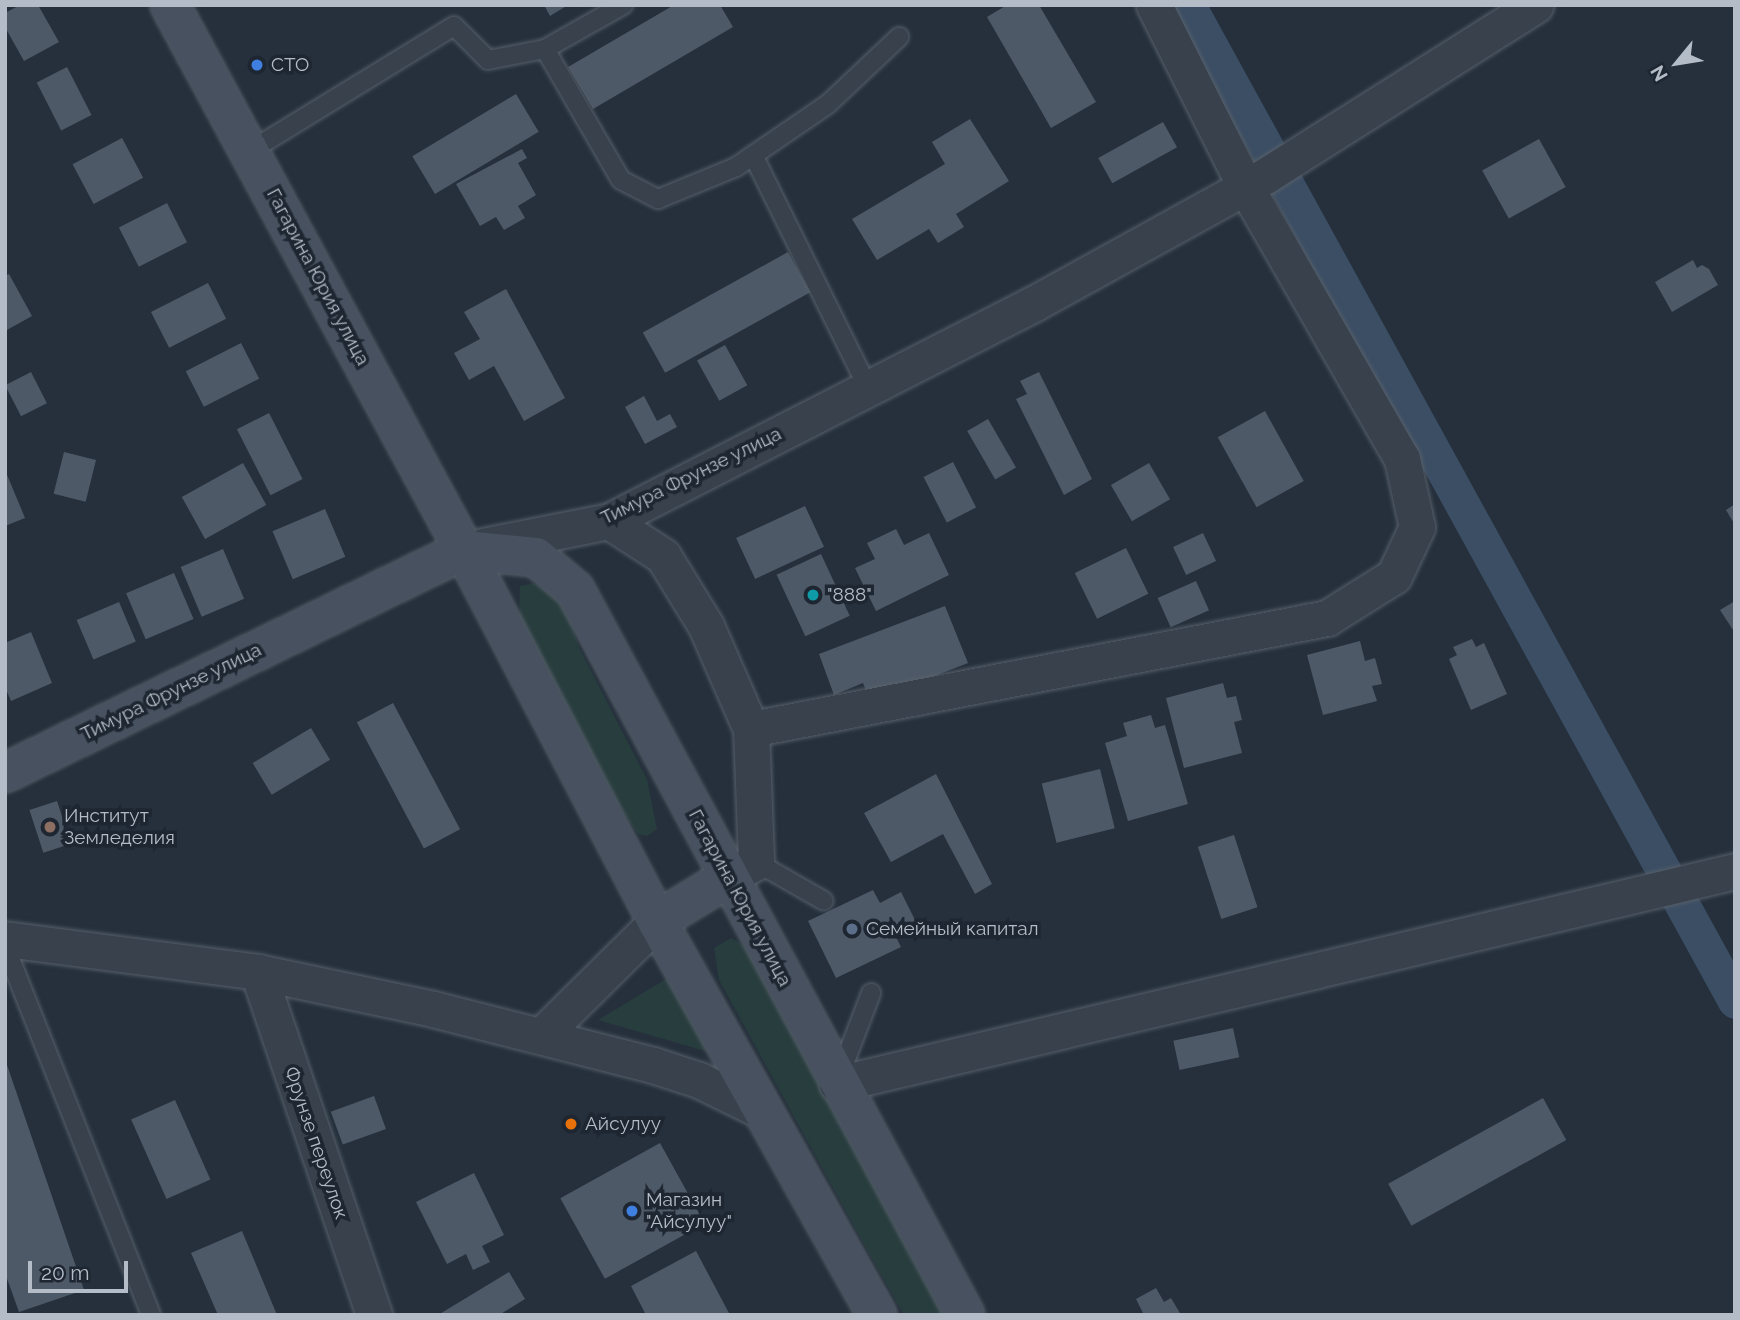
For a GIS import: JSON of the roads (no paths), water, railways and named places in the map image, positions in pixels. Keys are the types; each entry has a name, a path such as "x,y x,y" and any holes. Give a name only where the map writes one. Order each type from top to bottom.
{"main road":[{"name":"Гагарина Юрия улица","path":"170,5 464,550 657,921 877,1315"},
{"name":"Гагарина Юрия улица","path":"464,550 536,557 575,590 742,869 837,1084 965,1315"},
{"name":"Тимура Фрунзе улица","path":"5,773 464,550"},
{"path":"657,921 742,869"}],"street":[{"path":"751,730 1326,618 1394,576 1417,527 1402,459 1264,176 1154,5"},
{"name":"Тимура Фрунзе улица","path":"464,550 610,521 1033,304 1264,176 1536,5"},
{"path":"610,521 663,556 706,625 751,730 742,869"},
{"path":"837,1084 1735,871"},
{"path":"542,1035 657,921"},
{"path":"5,939 258,972 542,1035 699,1080 764,1112"},
{"name":"Фрунзе переулок","path":"258,972 373,1315"}],"lane":[{"path":"250,151 454,26 488,60 545,49 623,5"},
{"path":"545,49 621,180 658,198 736,167 828,104 899,37"},
{"path":"753,155 868,388"},
{"path":"742,869 824,901"},
{"path":"5,946 151,1315"},
{"path":"837,1084 870,993"}],"waterway":[{"path":"1188,5 1735,1001"}],"place":[{"name":"CTO","path":"257,65"},
{"name":"\"888\"","path":"813,595"},
{"name":"Институт Земледелия","path":"50,827"},
{"name":"Семейный капитал","path":"852,929"},
{"name":"Айсулуу","path":"571,1124"},
{"name":"Магазин \"Айсулуу\"","path":"632,1211"}]}
